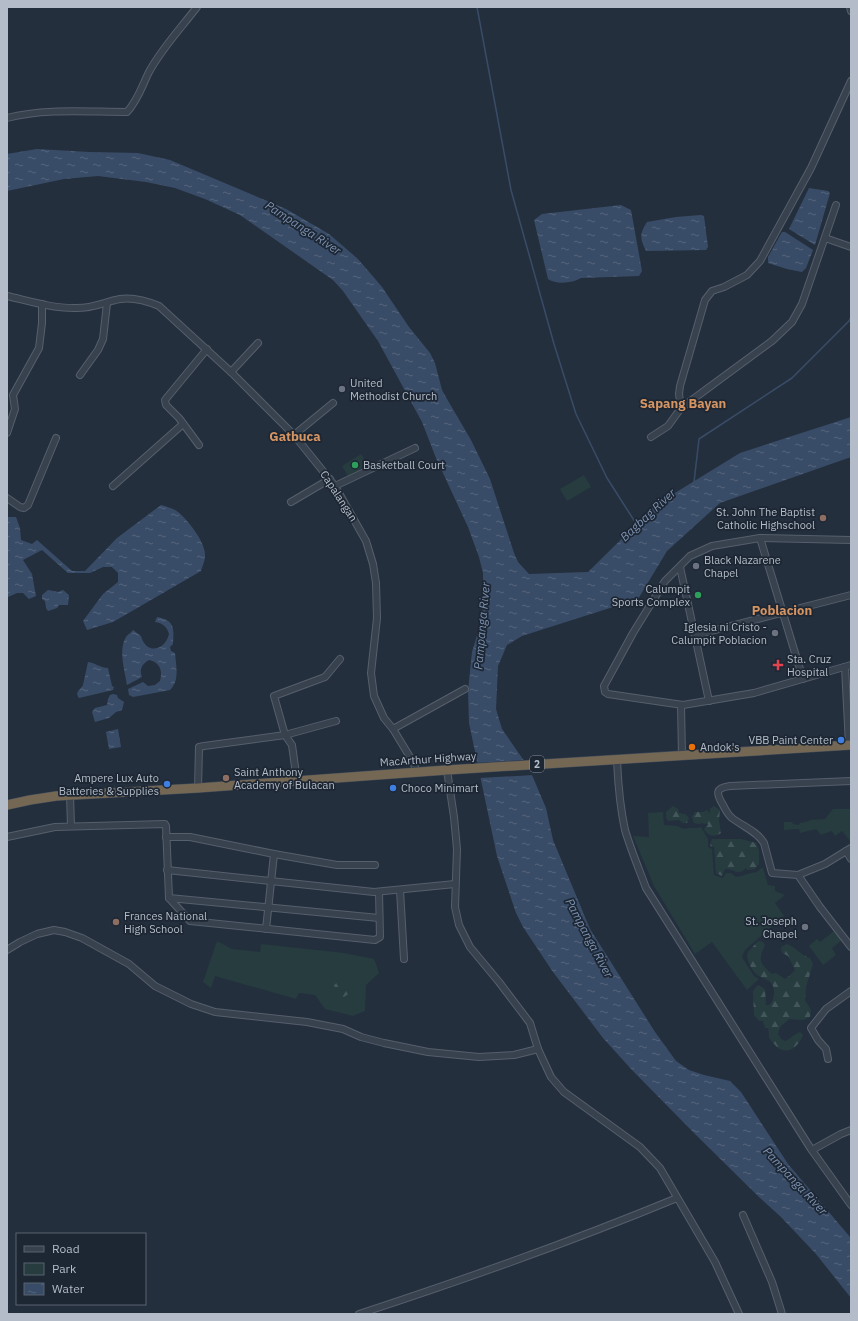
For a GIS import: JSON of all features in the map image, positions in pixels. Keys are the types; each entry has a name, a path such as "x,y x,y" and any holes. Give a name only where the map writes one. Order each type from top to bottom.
{"highway":[{"name":"MacArthur Highway","path":"7,805 30,800 70,795 198,788 465,768 850,745"}],"street":[{"path":"7,118 25,114 52,112 127,112 133,106 149,71 165,46 197,7"},
{"path":"850,7 851,11"},
{"path":"681,408 679,394 680,386 705,300 712,291 724,287 747,275 760,261 811,168 851,81"},
{"path":"651,437 668,426 681,408 761,349 792,322 802,304 836,205"},
{"path":"825,238 851,247"},
{"name":"Capalangan","path":"7,296 56,308 94,307 126,299 147,302 159,306 207,349 294,435 335,486 366,541 373,564 376,583 377,618 371,673 374,696 384,718 393,728 413,762 417,772"},
{"path":"80,375 98,350 103,339 108,303"},
{"path":"7,432 15,409 10,394 39,348 42,333 42,304"},
{"path":"231,372 258,344"},
{"path":"200,445 166,405 165,400 207,349"},
{"path":"294,435 333,403"},
{"path":"113,486 183,424"},
{"path":"7,498 20,507 24,508 28,505 56,438"},
{"path":"335,486 415,448"},
{"path":"291,502 330,479"},
{"path":"760,538 803,679"},
{"path":"850,745 848,666 754,693 680,705 608,694 605,692 604,686 633,633 665,581 690,556 712,546 760,538 851,540"},
{"path":"680,567 710,701"},
{"path":"696,635 851,595"},
{"path":"297,781 292,745 286,735 274,696 325,677 340,659"},
{"path":"393,728 465,689"},
{"path":"680,705 682,756"},
{"path":"198,788 199,747 286,735 336,721"},
{"path":"614,760 625,829 646,888 812,1150 851,1204"},
{"path":"447,770 456,836 455,907 459,925 470,947 530,1023 538,1048 551,1077 564,1092 640,1147 660,1168 715,1262 739,1314"},
{"path":"851,781 730,786 719,789 717,793 729,815 762,839 772,873 798,875 825,864 848,849 851,859"},
{"path":"70,795 71,826"},
{"path":"7,836 55,827 165,824 169,898 190,921 376,940 380,937 378,892"},
{"path":"166,837 190,837 336,865 375,865"},
{"path":"266,929 274,854"},
{"path":"167,870 378,892 455,884"},
{"path":"798,875 820,907 851,947"},
{"path":"400,890 404,959"},
{"path":"169,898 379,918"},
{"path":"7,950 38,934 54,930 65,932 82,938 129,964 155,986 191,1004 215,1012 306,1022 344,1029 361,1037 428,1052 479,1057 514,1055 538,1048"},
{"path":"828,1059 826,1049 818,1040 811,1028 826,1009 851,991"},
{"path":"812,1150 851,1130"},
{"path":"359,1314 415,1296 586,1235 677,1198"},
{"path":"743,1215 772,1282 782,1314"}],"green space":[{"name":"Basketball Court","path":"361,454 368,465 348,476 342,466"},
{"path":"584,475 591,487 567,501 560,489"},
{"path":"673,806 678,809 679,813 685,814 689,818 687,823 683,823 679,820 668,821 666,812"},
{"path":"714,806 720,810 719,820 721,833 714,836 709,835 704,829 708,825 707,823 694,823 692,817 695,812 703,812 707,810 710,813 710,809"},
{"path":"833,809 851,809 850,841 842,831 835,836 832,831 821,835 816,829 800,833 799,829 784,830 784,822 792,822 793,824 799,825 800,823 810,820 825,819"},
{"path":"663,812 664,825 677,826 684,829 701,827 708,839 708,847 712,849 714,875 723,878 726,873 731,873 736,877 757,872 763,868 768,885 775,886 775,891 785,895 775,903 784,916 745,950 742,957 754,976 759,979 747,990 712,942 695,954 654,886 633,836 649,837 648,813"},
{"path":"712,839 741,839 756,843 759,851 759,864 755,869 747,870 746,868 740,872 725,869 722,876 716,873 714,847 710,846"},
{"path":"834,931 842,940 832,948 836,955 823,965 809,946 817,939 820,942"},
{"path":"217,941 232,949 260,952 261,944 344,953 374,959 379,973 366,985 365,1011 353,1016 325,1009 315,995 299,993 296,999 215,976 211,988 203,982"},
{"path":"758,941 763,942 765,945 761,954 762,964 772,974 776,973 785,979 795,970 788,956 782,953 781,947 787,944 810,958 813,964 806,987 805,1000 811,1010 810,1017 803,1020 789,1019 780,1027 778,1034 781,1039 785,1041 800,1032 803,1035 795,1047 787,1051 779,1049 773,1043 769,1037 768,1028 765,1028 763,1021 759,1021 754,1015 753,991 758,985 765,989 766,1005 771,1003 774,994 772,984 756,974 751,968 747,957 748,952"},
{"path":"339,981 345,981 351,986 350,993 344,997 336,995 334,985"}],"water":[{"path":"37,149 138,153 170,160 286,209 329,234 358,259 382,287 409,327 430,353 435,363 442,390 471,440 490,479 518,562 529,574 588,572 657,504 740,453 851,417 851,457 720,503 667,551 638,599 522,636 507,645 498,666 496,709 502,729 529,768 546,808 553,840 590,929 655,1032 676,1061 689,1070 730,1081 741,1092 788,1164 850,1237 851,1298 816,1254 781,1217 694,1133 603,1038 553,972 523,927 516,913 497,856 469,723 468,691 472,652 482,619 483,605 483,573 479,557 468,527 436,458 422,422 378,341 343,291 333,280 240,215 205,199 175,188 146,182 98,176 64,179 7,191 7,154"},
{"path":"809,188 828,191 830,193 815,245 789,229"},
{"path":"621,205 631,210 642,271 639,276 581,278 564,283 548,279 534,220 542,214"},
{"path":"704,216 708,247 706,250 646,251 642,243 641,236 647,222 676,217"},
{"path":"782,232 785,232 813,250 806,268 802,272 768,263 768,257"},
{"path":"161,505 178,512 187,520 200,538 205,551 201,571 113,622 87,630 83,621 103,594 118,582 118,573 112,567 103,567 90,573 68,573 42,550 23,560 32,574 36,596 29,599 23,593 17,593 8,597 8,517 16,517 20,528 21,540 32,544 37,540 72,571 85,571 117,538"},
{"path":"48,590 58,592 63,590 69,595 68,605 59,605 57,608 48,611 45,601 42,599 42,595"},
{"path":"157,617 167,620 172,626 173,644 170,647 171,651 175,653 177,673 175,682 170,690 133,697 129,695 128,689 143,682 148,686 155,685 160,681 161,670 156,663 149,660 142,667 142,677 127,685 122,648 127,636 133,630 141,636 143,642 147,646 151,648 160,647 164,644 169,634 164,626 155,622"},
{"path":"88,662 108,668 112,686 114,687 113,690 79,698 77,694 83,685"},
{"path":"110,695 117,695 118,698 124,702 122,710 116,712 109,718 95,722 92,712 95,708 107,705"},
{"path":"118,729 121,747 109,749 106,732"}],"pier":[{"path":"526,760 534,775 479,778 476,763"}],"waterway":[{"name":"Bagbag River","path":"477,7 511,190 554,344 576,414 607,478 637,525"},
{"path":"694,482 699,439 792,378 849,321 851,317"}],"place":[{"name":"United Methodist Church","path":"342,389"},
{"name":"Basketball Court","path":"355,465"},
{"name":"St. John The Baptist Catholic Highschool","path":"823,518"},
{"name":"Black Nazarene Chapel","path":"696,566"},
{"name":"Calumpit Sports Complex","path":"698,595"},
{"name":"Iglesia ni Cristo - Calumpit Poblacion","path":"775,633"},
{"name":"Sta. Cruz Hospital","path":"778,665"},
{"name":"VBB Paint Center","path":"841,740"},
{"name":"Andok's","path":"692,747"},
{"name":"Saint Anthony Academy of Bulacan","path":"226,778"},
{"name":"Ampere Lux Auto Batteries & Supplies","path":"167,784"},
{"name":"Choco Minimart","path":"393,788"},
{"name":"Frances National High School","path":"116,922"},
{"name":"St. Joseph Chapel","path":"805,927"}],"district":[{"name":"Sapang Bayan","path":"683,403"},
{"name":"Gatbuca","path":"295,436"},
{"name":"Poblacion","path":"782,610"}],"water label":[{"name":"Pampanga River","path":"303,228"},
{"name":"Pampanga River","path":"482,626"},
{"name":"Pampanga River","path":"589,938"},
{"name":"Pampanga River","path":"795,1181"}]}
